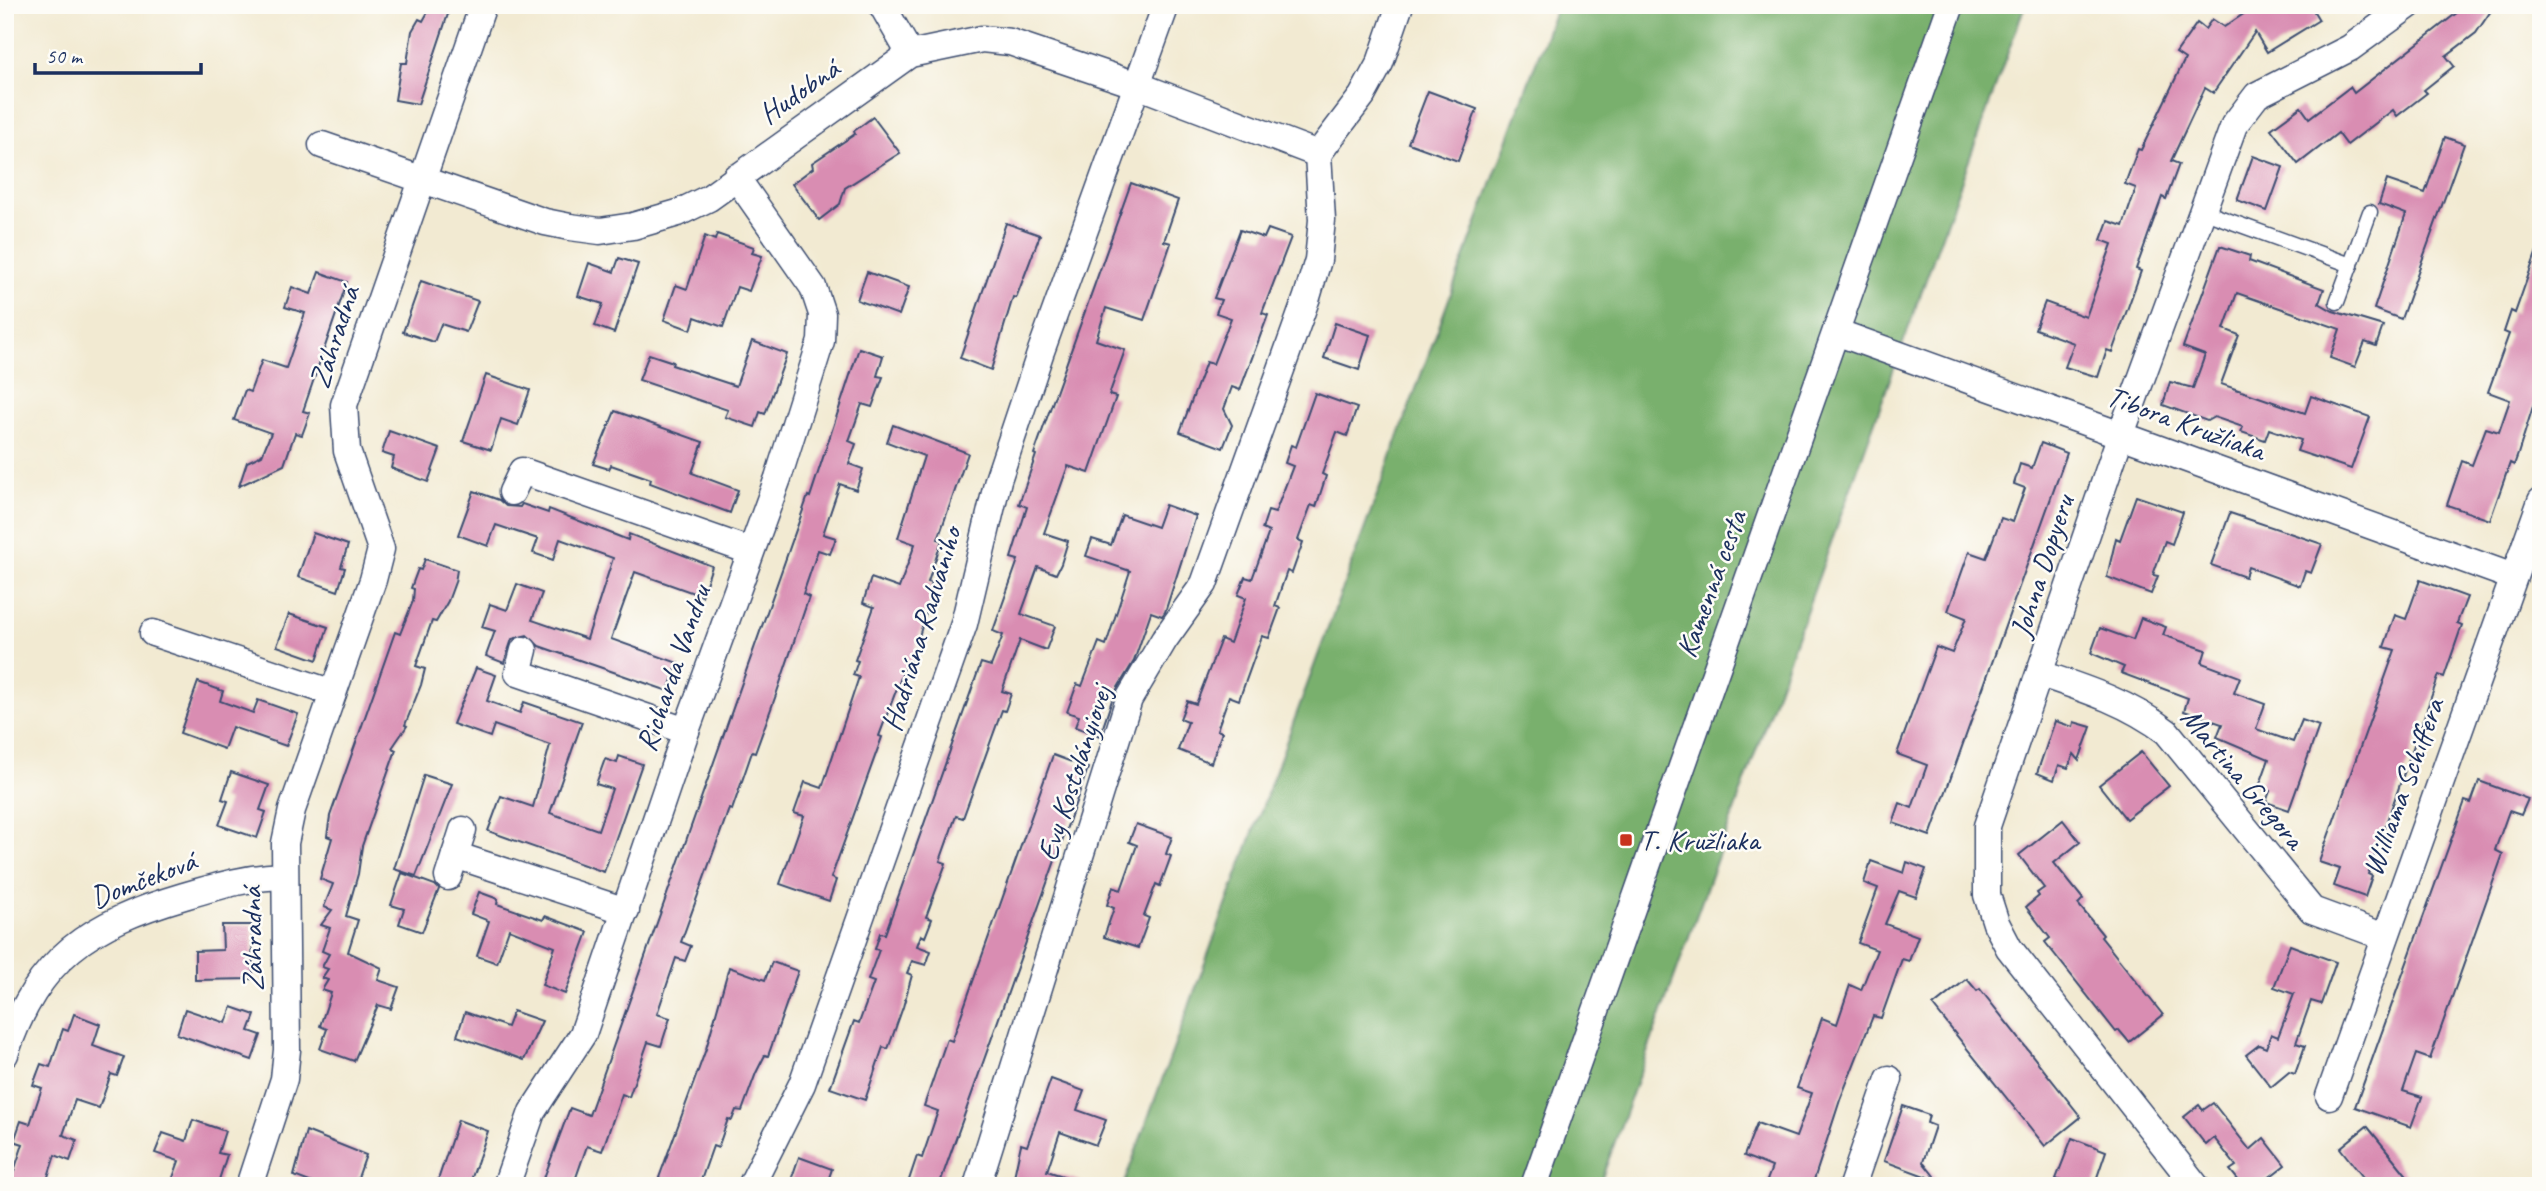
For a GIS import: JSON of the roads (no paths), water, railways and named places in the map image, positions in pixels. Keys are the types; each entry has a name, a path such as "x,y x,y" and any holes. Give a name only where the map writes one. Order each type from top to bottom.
{"street":[{"name":"Záhradná","path":"249,1186 284,1079 287,1050 285,843 292,810 373,580 381,548 347,451 344,405 483,5"},
{"path":"882,5 910,54"},
{"name":"Hadriána Radvániho","path":"751,1186 802,1084 961,631 998,480 1083,228 1166,5"},
{"path":"1318,154 1362,96 1380,63 1400,5"},
{"name":"Kamenná cesta","path":"1534,1186 1951,5"},
{"name":"Johna Dopyeru","path":"2196,1186 2009,948 1996,923 1987,895 1984,858 1987,826 2121,434 2234,125 2257,95 2350,48 2409,5"},
{"name":"Hudobná","path":"322,145 545,222 600,231 634,226 678,213 709,198 910,54 969,41 996,41 1137,85 1318,154"},
{"name":"Evy Kostolányiovej","path":"977,1186 1129,699 1164,640 1204,584 1313,279 1322,220 1318,154"},
{"name":"Richarda Vandru","path":"506,1186 532,1112 583,1034 685,732 778,478 821,341 822,323 817,296 807,277 736,177"},
{"name":"Tibora Kružliaka","path":"1836,332 2514,577"},
{"path":"521,471 750,551"},
{"name":"Williama Schiffera","path":"2329,1096 2541,501"},
{"path":"153,632 333,693"},
{"path":"517,673 685,732"},
{"name":"Martina Gregora","path":"2041,674 2122,703 2145,715 2166,732 2312,911 2385,937"},
{"path":"455,854 626,911"},
{"name":"Domčeková","path":"5,1054 25,1004 45,975 72,948 103,926 147,907 248,877 284,876"},
{"path":"1852,1186 1889,1079"}],"lane":[{"path":"2202,211 2351,265"},
{"path":"2337,302 2370,212"}],"place":[{"name":"T. Kružliaka","path":"1626,840"}]}
